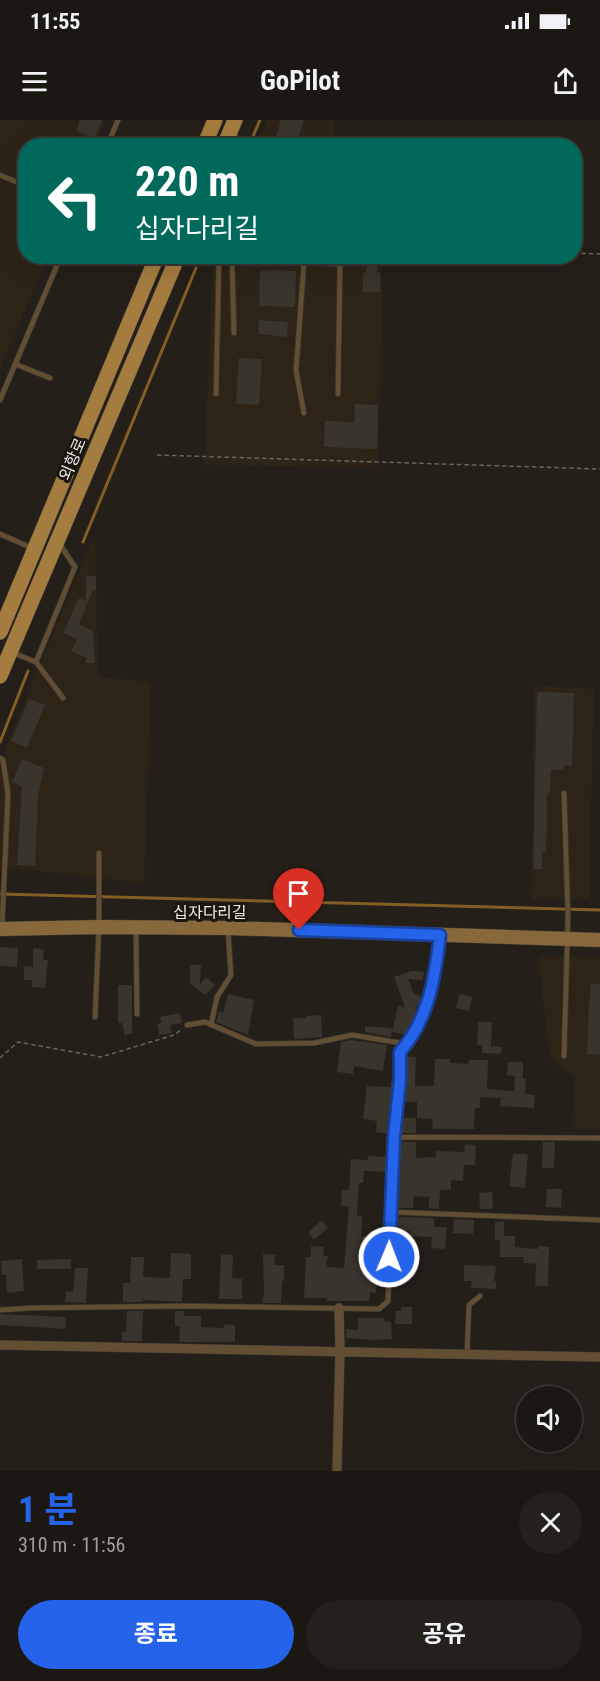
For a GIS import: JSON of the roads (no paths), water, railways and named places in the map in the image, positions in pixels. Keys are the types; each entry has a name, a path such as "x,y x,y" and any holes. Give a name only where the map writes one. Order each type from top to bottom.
{"main road":[{"path":"207,138 215,120"},
{"name":"외항로","path":"0,632 154,264"},
{"name":"외항로","path":"0,676 175,264"}],"street":[{"name":"십자다리길","path":"1,930 99,927 228,928 600,940"},
{"path":"338,1471 339,1308"},
{"path":"0,1345 600,1357"}],"lane":[{"path":"111,138 118,120"},
{"path":"0,175 18,183"},
{"path":"0,400 58,264"},
{"path":"216,394 219,264"},
{"path":"232,264 234,333"},
{"path":"304,264 296,371 304,413"},
{"path":"338,394 340,264"},
{"path":"15,364 50,378"},
{"path":"0,534 34,549"},
{"path":"36,662 75,567 57,541"},
{"path":"10,652 36,662 63,698"},
{"path":"1,930 8,794 2,759"},
{"path":"564,793 568,917 564,1056"},
{"path":"95,1017 99,927 99,853"},
{"path":"136,928 137,1014"},
{"path":"211,1025 217,998 231,975 228,928"},
{"path":"0,1310 185,1306 379,1309 388,1301 390,1212 400,1052 417,1028 430,995 440,935"},
{"path":"187,1025 205,1022 256,1044 314,1043 352,1035 407,1044"},
{"path":"394,1137 600,1138"},
{"path":"390,1212 600,1220"},
{"path":"467,1354 469,1305 480,1296"}],"waterway":[{"path":"252,138 260,120"},
{"path":"83,542 196,268"},
{"path":"0,742 28,671"},
{"path":"0,894 600,910"}]}
